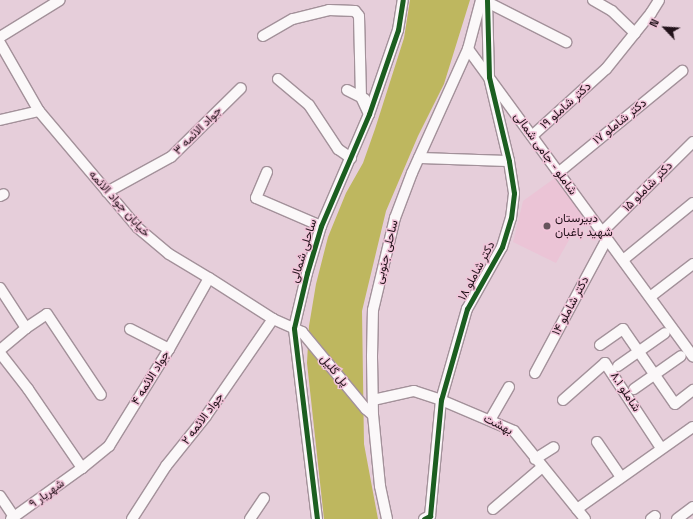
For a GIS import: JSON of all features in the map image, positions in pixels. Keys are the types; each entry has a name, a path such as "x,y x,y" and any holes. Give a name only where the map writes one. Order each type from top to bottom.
{"street":[{"path":"0,38 60,0"},
{"name":"ساحلی شمالی","path":"317,519 298,330 307,273 321,226 374,102 398,30 403,0"},
{"path":"593,0 612,12 635,33"},
{"name":"دکتر شاملو ۱۹","path":"532,136 600,75 635,33 659,0"},
{"path":"489,77 485,1 566,42"},
{"name":"ساحلی جنوبی","path":"387,519 380,486 370,412 373,400 373,310 395,218 419,158 468,49 485,1"},
{"path":"263,36 294,19 329,5 355,11 358,16 361,97 369,114"},
{"name":"خیابان جواد الائمه","path":"0,43 39,111 138,228 169,254 273,319 298,330"},
{"name":"شاملو - جامی شمالی","path":"468,49 693,356"},
{"name":"دکتر شاملو ۱۷","path":"558,173 682,70"},
{"name":"دکتر شاملو ۱۸","path":"424,519 430,516 441,400 467,309 502,247 512,218 514,193 509,161 489,77"},
{"path":"278,79 309,105 338,149 351,158"},
{"name":"جواد الائمه ۳","path":"107,192 171,157 242,88"},
{"path":"347,90 374,102"},
{"path":"0,120 39,111"},
{"name":"دکتر شاملو ۱۵","path":"605,235 693,142"},
{"path":"419,158 509,161"},
{"path":"267,172 256,198 321,226"},
{"path":"623,260 693,203"},
{"name":"دکتر شاملو ۱۴","path":"535,373 605,235"},
{"path":"650,297 693,264"},
{"name":"جواد الائمه ۴","path":"82,468 109,446 169,349 209,278"},
{"path":"0,288 26,328"},
{"path":"82,468 0,351 26,328 47,314 101,395"},
{"name":"جواد الائمه ۲","path":"132,519 166,466 206,416 273,319"},
{"path":"130,329 169,349"},
{"path":"600,345 622,329 675,404 693,390"},
{"name":"پل گلیل","path":"298,330 370,412"},
{"path":"618,366 665,333"},
{"path":"634,389 681,356"},
{"name":"شاملو ۸.۱","path":"563,400 605,363 661,448"},
{"path":"490,420 509,387"},
{"name":"بهشت","path":"373,400 414,391 441,400 490,420 514,432 538,464 577,509"},
{"path":"585,519 577,509 661,448 693,427"},
{"path":"597,442 621,477"},
{"path":"493,509 554,447"},
{"name":"شهریار ۹","path":"13,518 82,468"},
{"path":"0,496 13,518"},
{"path":"250,519 264,498"},
{"path":"677,519 693,507"}],"shaded area":[{"path":"410,0 470,0 444,84 418,136 386,211 362,311 364,444 378,519 324,519 307,363 309,326 316,284 328,237 346,193 363,163 375,129 404,38"},
{"name":"دبیرستان شهید باغبان","path":"559,175 586,210 556,263 513,242 523,201"}],"cycle path":[{"path":"317,519 294,328 307,273 321,226 369,114 398,30 403,0"},
{"path":"424,519 430,516 441,400 467,309 502,247 511,218 514,193 509,161 489,77 487,0"}],"place":[{"name":"دبیرستان شهید باغبان","path":"547,226"}]}
